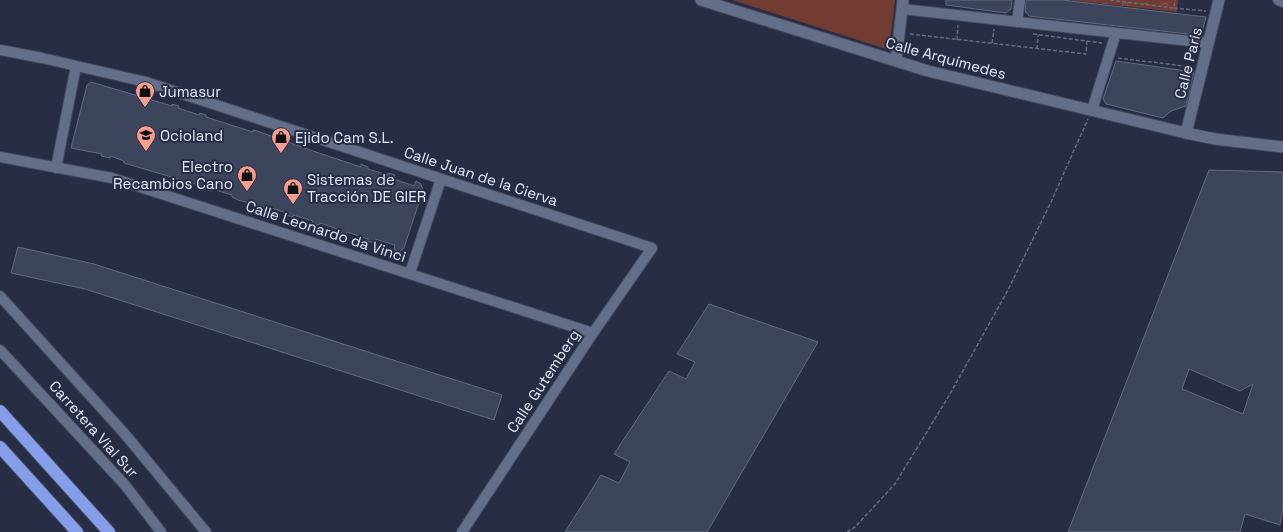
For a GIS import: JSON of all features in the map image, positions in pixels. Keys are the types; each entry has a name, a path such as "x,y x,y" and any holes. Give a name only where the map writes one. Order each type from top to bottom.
{"highway":[{"path":"0,411 109,532"},
{"path":"0,447 77,532"}],"street":[{"name":"Calle Arquímedes","path":"701,0 928,71 1186,133 1215,139 1283,146"},
{"path":"1017,22 1020,0"},
{"name":"Calle Paris","path":"1186,133 1219,0"},
{"path":"1278,0 1283,2"},
{"path":"896,61 902,4 959,16 1208,43"},
{"path":"1092,110 1116,33"},
{"name":"Calle Juan de la Cierva","path":"0,50 146,82 652,248"},
{"path":"56,168 76,66"},
{"name":"Calle Leonardo da Vinci","path":"0,157 112,178 592,333"},
{"path":"410,273 441,179"},
{"name":"Calle Gutemberg","path":"462,532 592,333 652,248"},
{"path":"0,296 124,432 206,532"},
{"name":"Carretera Vial Sur","path":"0,350 125,484 161,532"}],"path":[{"path":"1110,0 1216,12"},
{"path":"1174,8 1175,0"},
{"path":"957,40 959,16"},
{"path":"992,44 995,19"},
{"path":"899,33 1086,54 1087,42"},
{"path":"1037,49 1038,35"},
{"path":"1108,57 1202,68"},
{"path":"847,532 854,527 895,484 950,394 1008,290 1051,202 1092,110"}],"green space":[{"path":"732,0 895,0 889,50"},
{"path":"1069,0 1178,0 1177,12"}],"building":[{"path":"946,0 1012,0 1011,9 1006,13 946,5"},
{"path":"1026,0 1062,0 1206,17 1202,32 1197,35 1029,16 1025,11"},
{"path":"1116,61 1194,72 1186,106 1171,111 1163,118 1106,104 1103,99"},
{"path":"91,82 172,106 172,104 179,106 178,108 199,115 200,113 206,115 206,117 253,132 253,130 260,132 361,167 361,164 368,167 368,169 388,175 388,173 395,175 394,179 414,186 416,181 421,184 423,190 404,248 400,251 394,250 395,245 375,239 374,243 367,241 368,239 347,232 346,234 340,232 340,230 320,223 319,225 313,223 313,221 293,215 293,217 286,215 286,213 266,206 266,208 238,200 232,197 232,195 212,189 212,191 205,189 205,187 124,163 124,161 111,156 110,158 101,156 102,154 71,148 87,85"},
{"path":"1209,170 1283,172 1283,508 1280,525 1245,514 1240,532 1068,532","holes":["1189,369 1240,391 1253,384 1243,414 1182,389"]},
{"path":"18,247 94,264 502,395 494,420 85,289 11,273"},
{"path":"709,304 818,342 707,532 565,532 601,475 619,483 630,462 614,454 669,371 686,379 695,362 677,354"}],"place":[{"name":"Jumasur","path":"145,108"},
{"name":"Ocioland","path":"146,152"},
{"name":"Ejido Cam S.L.","path":"281,154"},
{"name":"Electro Recambios Cano","path":"247,192"},
{"name":"Sistemas de Tracción DE GIER","path":"293,205"}]}
